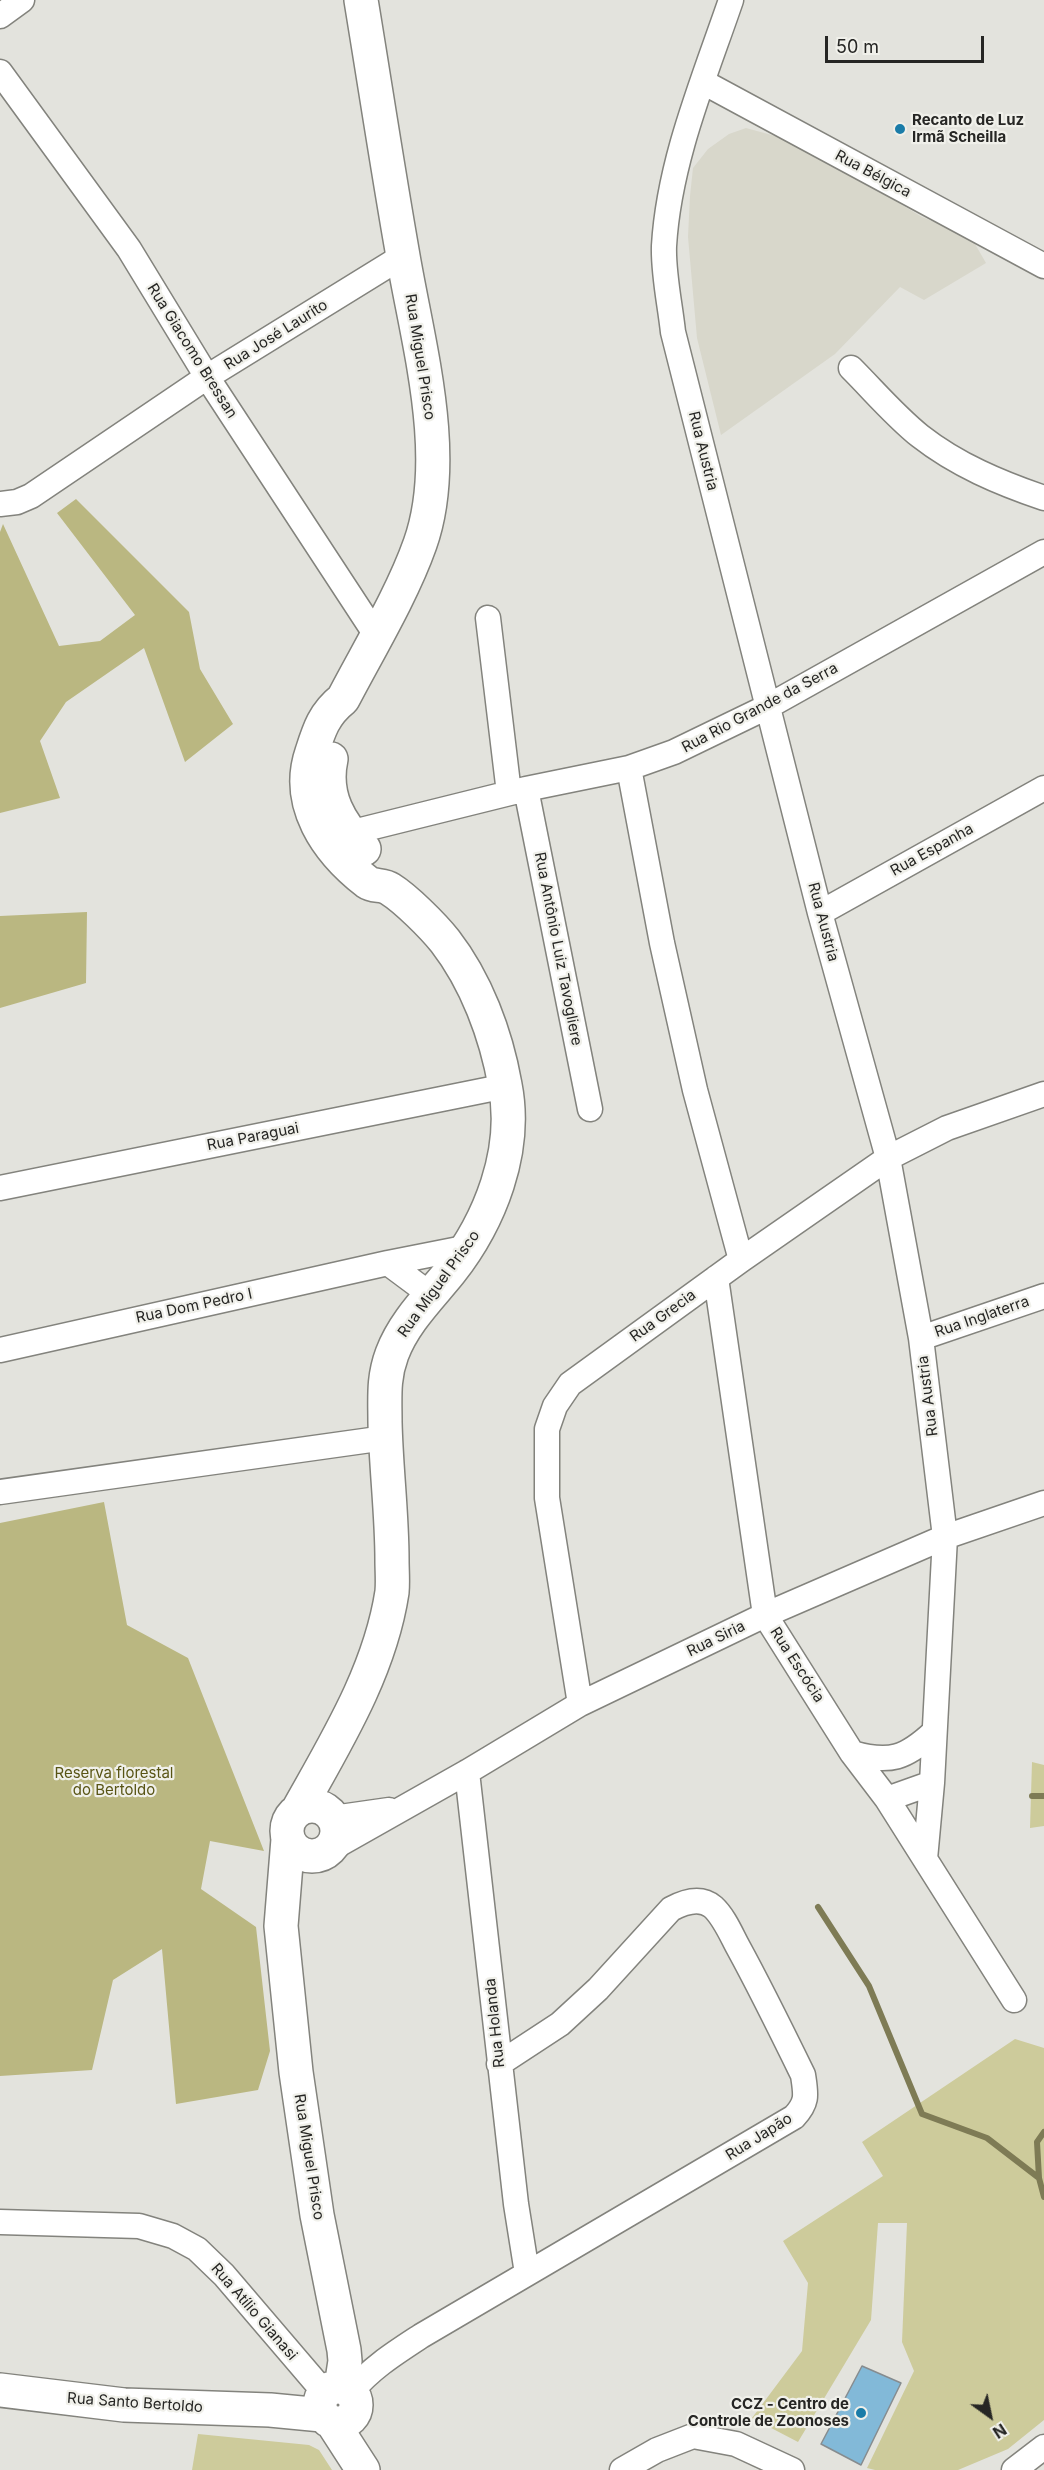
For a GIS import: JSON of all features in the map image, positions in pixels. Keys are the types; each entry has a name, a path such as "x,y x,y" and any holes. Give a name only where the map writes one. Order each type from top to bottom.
{"street":[{"path":"0,16 22,0"},
{"name":"Rua Miguel Prisco","path":"335,2403 344,2367 344,2350 318,2215 296,2072 281,1926 334,1745 359,1697 380,1645 392,1590 392,1540 385,1438 384,1379 393,1350 410,1320 478,1232 508,1142 506,1086 490,1029 469,977 432,926 388,887 370,885 342,858 321,832 313,819 310,807 307,780 309,760 330,710 343,699 420,543 430,495 432,440 426,389 361,0"},
{"name":"Rua Austria","path":"731,0 703,82 669,197 664,248 673,332 820,913 888,1158 921,1338 945,1537 932,1783 925,1859"},
{"name":"Rua Giacomo Bressan","path":"0,72 129,249 207,377 376,635"},
{"name":"Rua Bélgica","path":"703,82 1044,266"},
{"name":"Rua José Laurito","path":"0,504 17,502 31,496 207,377 403,256"},
{"path":"851,368 902,420 954,459 990,478 1044,498"},
{"name":"Rua Rio Grande da Serra","path":"349,833 517,791 629,768 700,741 767,707 1044,552"},
{"name":"Rua Antônio Luiz Tavogliere","path":"488,618 517,791 590,1109"},
{"name":"Rua Miguel Prisco","path":"343,699 344,718 330,762 328,781 332,800 339,819 349,833 385,870 388,887"},
{"path":"629,768 662,943 695,1090 741,1260"},
{"name":"Rua Espanha","path":"820,913 1044,788"},
{"name":"Rua Paraguai","path":"0,1188 506,1086"},
{"name":"Rua Grecia","path":"580,1704 547,1498 547,1429 555,1406 570,1384 741,1260 888,1158 947,1128 1044,1094"},
{"name":"Rua Dom Pedro I","path":"0,1350 468,1247"},
{"path":"388,1263 430,1295"},
{"name":"Rua Escócia","path":"716,1278 765,1615 852,1752 887,1799 1014,2000"},
{"name":"Rua Inglaterra","path":"921,1338 1044,1296"},
{"path":"0,1492 385,1438"},
{"name":"Rua Siria","path":"325,1852 467,1772 580,1704 765,1615 945,1537 1044,1503"},
{"path":"852,1752 872,1759 900,1756 918,1747 934,1732"},
{"name":"Rua Holanda","path":"467,1772 499,2064 527,2273"},
{"path":"887,1799 932,1783"},
{"name":"Rua Siria","path":"312,1820 403,1808"},
{"path":"312,1820 297,1851 304,1855 325,1852"},
{"name":"Rua Miguel Prisco","path":"281,1926 337,1835 312,1820"},
{"name":"Rua Japão","path":"335,2403 381,2362 527,2273 794,2117 804,2106 806,2092 803,2075 725,1924 713,1907 698,1900 682,1902 670,1909 598,1989 560,2024 499,2064"},
{"name":"Rua Atílio Gianasi","path":"0,2223 140,2226 173,2236 197,2249 224,2275 335,2403"},
{"name":"Rua Santo Bertoldo","path":"0,2390 124,2405 270,2410 335,2403"},
{"path":"335,2403 364,2470"},
{"path":"622,2470 657,2450 693,2436 736,2444 792,2470"},
{"path":"1014,2470 1044,2447"}],"shaded area":[{"path":"746,128 779,137 864,182 922,217 971,237 986,263 924,300 900,287 835,354 721,435 697,338 688,237 690,196 693,168 708,149 729,134"},
{"path":"1032,1762 1044,1765 1044,1826 1030,1828"},
{"path":"1015,2039 1044,2048 1044,2420 1008,2449 958,2470 875,2470 867,2468 914,2371 902,2342 907,2223 878,2223 871,2320 798,2442 752,2418 802,2351 808,2283 783,2241 883,2176 862,2142"},
{"path":"198,2434 309,2445 319,2450 332,2470 192,2470"}],"green space":[{"path":"76,499 189,612 200,669 233,724 185,762 144,648 66,702 40,741 60,798 0,813 0,532 3,524 59,646 100,641 135,615 57,513"},
{"path":"87,912 86,983 0,1008 0,916"},
{"name":"Reserva florestal do Bertoldo","path":"104,1502 127,1625 188,1658 264,1851 210,1841 201,1889 256,1927 270,2051 258,2090 176,2104 162,1949 113,1980 92,2070 0,2076 0,1523"}],"building":[{"name":"CCZ - Centro de Controle de Zoonoses","path":"862,2366 901,2383 861,2465 821,2444"}],"waterway":[{"path":"1032,1796 1044,1796"},
{"path":"818,1907 869,1986 922,2114 987,2138 1039,2178 1044,2197"},
{"path":"1039,2178 1037,2142 1044,2132"}],"place":[{"name":"Recanto de Luz Irmã Scheilla","path":"900,129"},
{"name":"CCZ - Centro de Controle de Zoonoses","path":"861,2413"}]}
